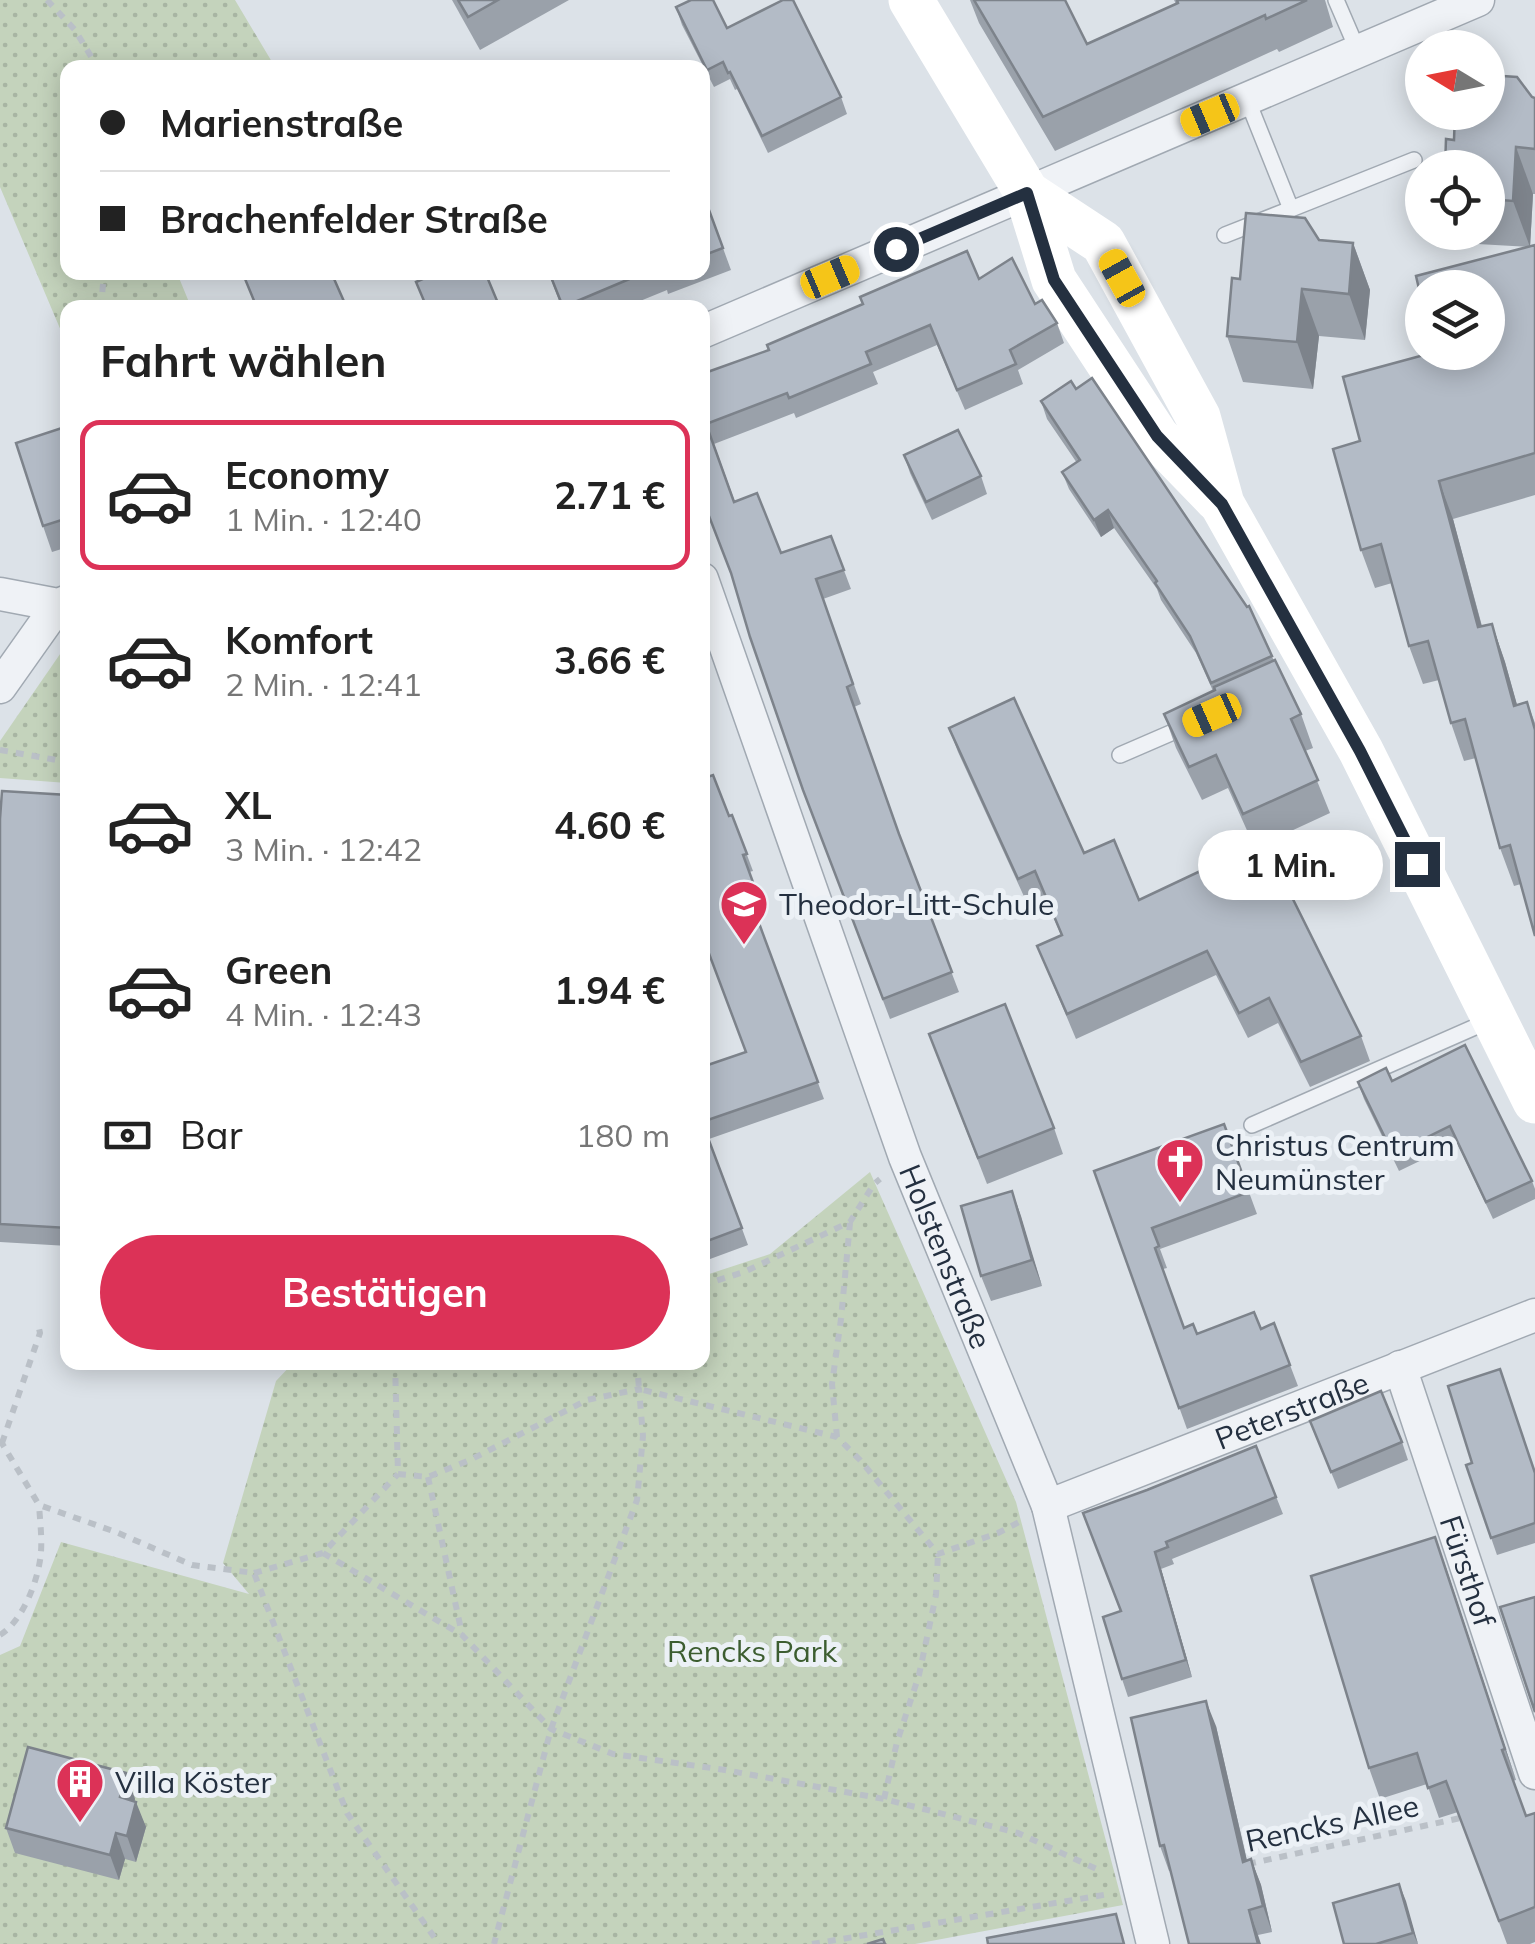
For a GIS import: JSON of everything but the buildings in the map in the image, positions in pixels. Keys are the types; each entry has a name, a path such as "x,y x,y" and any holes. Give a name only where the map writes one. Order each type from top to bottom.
{"street":[{"path":"911,0 1027,193 1054,280 1157,436 1222,504"},
{"path":"710,329 1478,0"},
{"path":"1027,193 1102,243 1198,418 1222,504 1309,672 1360,751 1535,1101"},
{"path":"0,594 60,603"},
{"name":"Holstenstraße","path":"710,602 905,1157 1048,1506 1153,1944"},
{"path":"0,687 60,607"},
{"name":"Peterstraße","path":"1048,1506 1535,1315"},
{"name":"Fürsthof","path":"1400,1367 1535,1774"}],"lane":[{"path":"1336,0 1358,52"},
{"path":"1247,99 1292,209"},
{"path":"1225,235 1405,164"},
{"path":"1120,755 1204,718"},
{"path":"1252,1126 1494,1019"}],"path":[{"path":"47,0 74,30 93,60"},
{"path":"0,750 60,761"},
{"path":"837,1437 832,1384 850,1222 874,1184 905,1157"},
{"path":"710,1283 744,1272 850,1222"},
{"path":"0,1634 10,1628 29,1598 41,1554 39,1505 1,1442 40,1333 38,1324"},
{"path":"39,1505 192,1564 254,1573 323,1553 398,1474 395,1370"},
{"path":"494,1944 552,1730 636,1500 643,1436 638,1370"},
{"path":"398,1474 428,1477 470,1460 587,1400 639,1388 837,1437 938,1554 936,1595 920,1675 897,1742 884,1800"},
{"path":"428,1477 462,1635"},
{"path":"938,1554 998,1534 1048,1506"},
{"path":"323,1553 462,1635 552,1730 613,1754 884,1800 1018,1833 1139,1888"},
{"path":"254,1573 347,1813 439,1944"},
{"name":"Rencks Allee","path":"1233,1868 1478,1814"},
{"path":"812,1944 1139,1888"}],"green space":[{"path":"0,0 235,0 271,60 60,60 60,280 180,280 188,300 60,300 60,328 0,187"},
{"path":"60,654 60,782 0,778 0,741"},
{"name":"Rencks Park","path":"870,1172 1016,1502 1123,1905 915,1944 0,1944 0,1655 20,1646 61,1542 249,1594 223,1563 276,1381 286,1370 710,1370 710,1274 770,1254"}],"place":[{"name":"Theodor-Litt-Schule","path":"744,946"},
{"name":"Christus Centrum Neumünster","path":"1180,1204"},
{"name":"Villa Köster","path":"80,1824"}],"route":[{"path":"896,249 1027,193 1054,280 1157,436 1222,504 1360,751 1417,864"}]}
